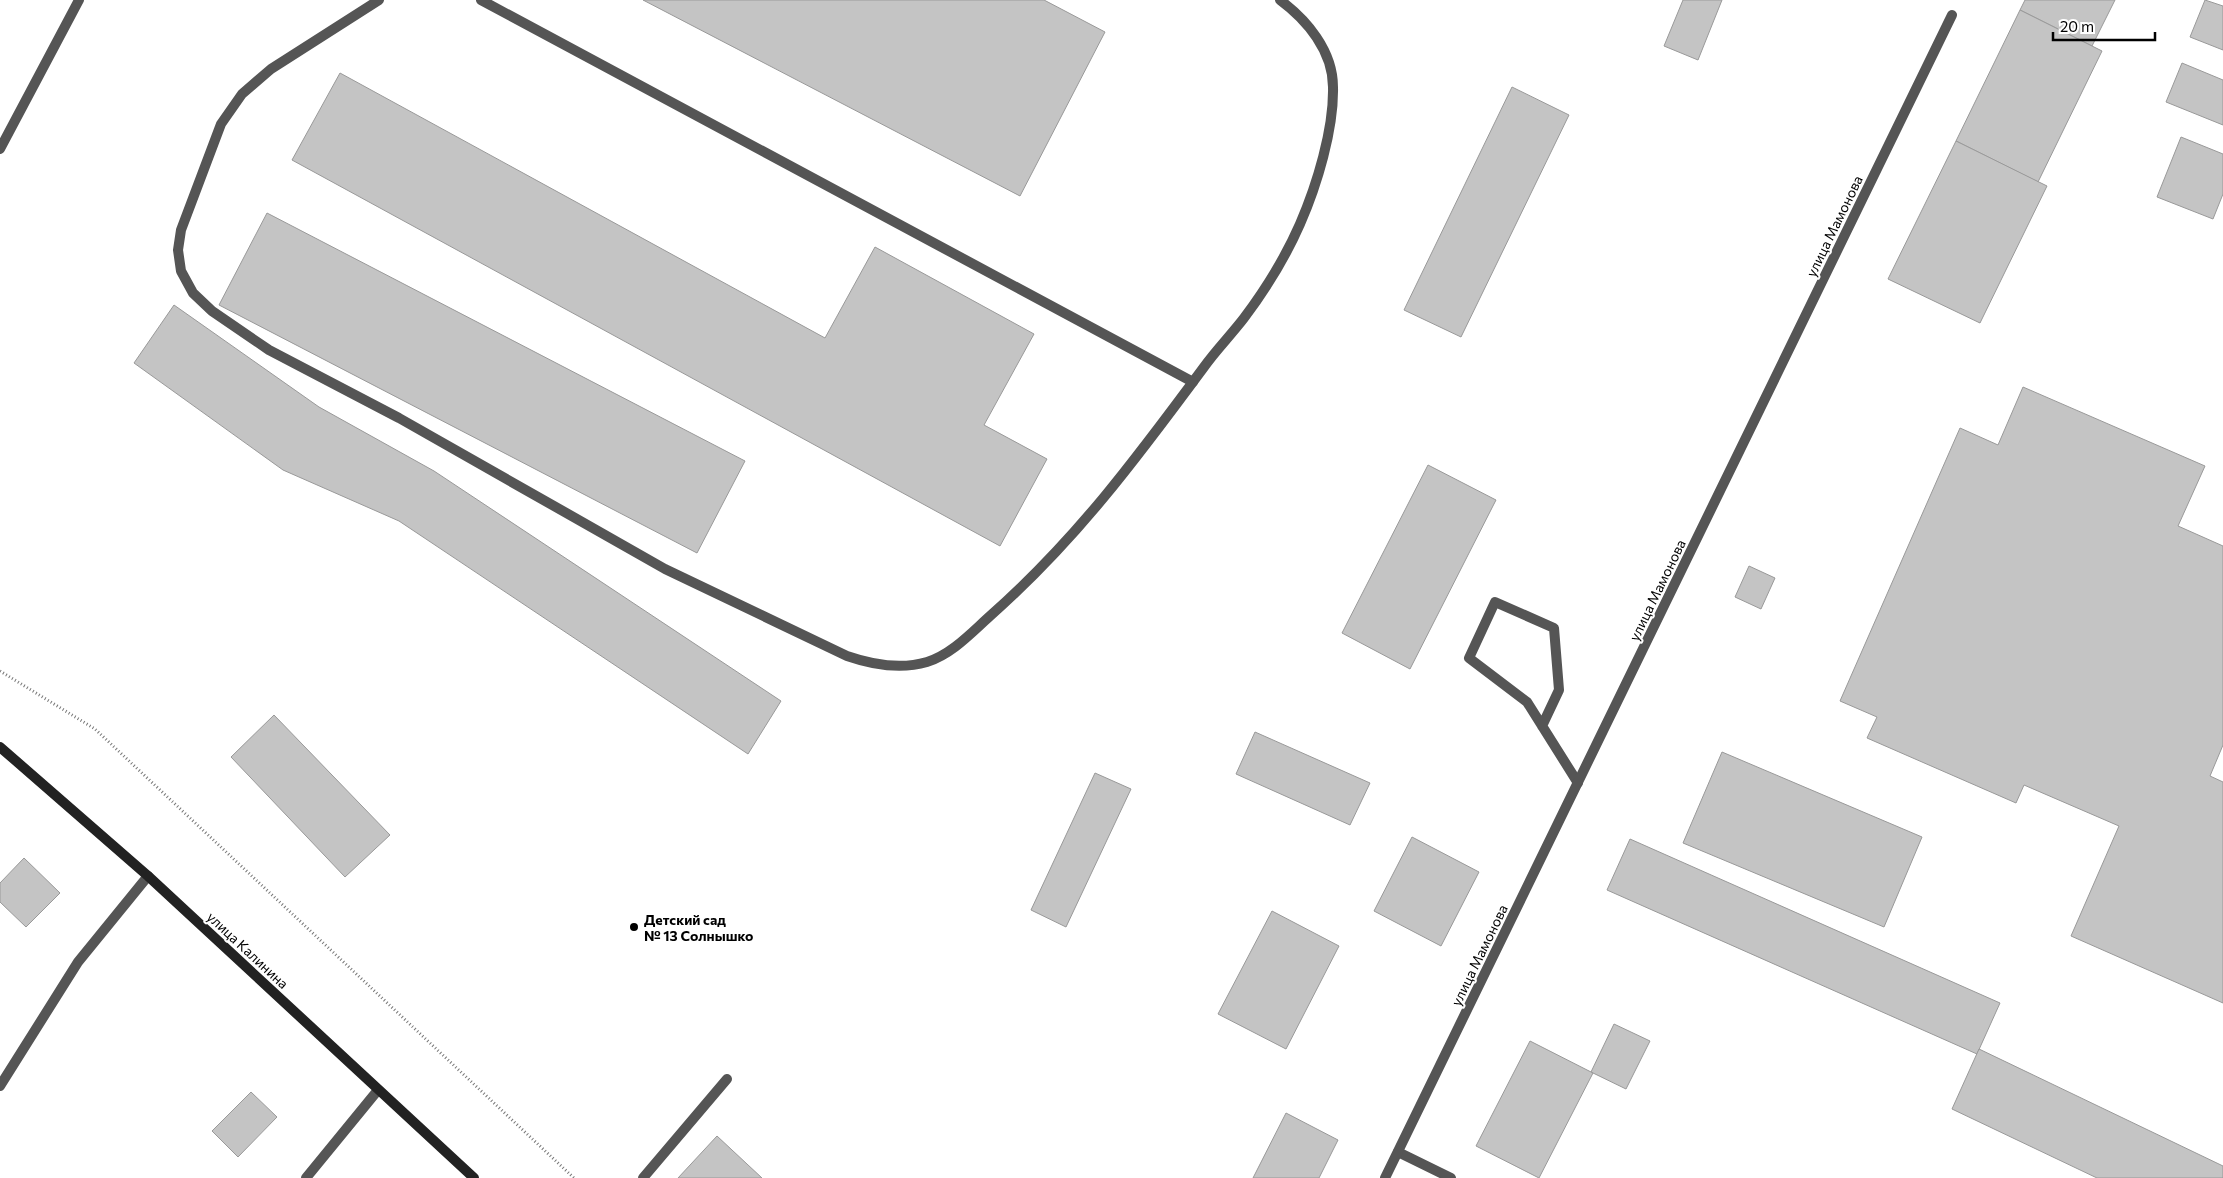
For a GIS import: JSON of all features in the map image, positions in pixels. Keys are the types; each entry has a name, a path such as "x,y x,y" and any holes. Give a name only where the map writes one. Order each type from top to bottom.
{"main road":[{"name":"улица Калинина","path":"0,747 148,876 474,1178"}],"street":[{"path":"0,149 79,0"},
{"path":"379,0 271,70 242,94 221,124 181,230 178,250 181,271 193,293 212,312 269,350 399,418 665,569 847,656 874,665 901,666 928,662 952,650 1026,584 1094,512 1146,447 1193,382 1244,318 1274,273 1300,224 1318,171 1332,116 1333,84 1324,52 1311,27 1280,0"},
{"path":"481,0 1193,382"},
{"name":"улица Мамонова","path":"1385,1178 1952,15"},
{"path":"1542,726 1559,690 1554,628 1495,602 1469,658 1526,702 1578,783"},
{"path":"0,1086 78,962 148,876"},
{"path":"644,1178 727,1079"},
{"path":"306,1178 378,1090"},
{"path":"1398,1152 1450,1178"}],"path":[{"path":"0,670 95,729 574,1178"}],"building":[{"path":"643,0 1044,0 1105,32 1020,196"},
{"path":"1683,0 1722,0 1698,60 1664,46"},
{"path":"2025,0 2115,0 2092,46 2020,10"},
{"path":"2205,0 2223,6 2223,50 2190,37"},
{"path":"2020,10 2102,51 2038,182 1956,141"},
{"path":"2182,63 2223,80 2223,125 2166,102"},
{"path":"340,73 825,338 875,247 1034,334 984,425 1047,459 1000,546 292,160"},
{"path":"1512,87 1569,115 1461,337 1404,310"},
{"path":"2181,137 2223,154 2223,194 2213,219 2157,197"},
{"path":"1956,141 2047,186 1980,323 1888,279"},
{"path":"267,213 745,461 697,553 219,305"},
{"path":"174,305 319,407 434,471 781,701 748,754 399,521 283,470 134,363"},
{"path":"2023,387 2205,466 2178,526 2223,546 2223,745 2210,776 2223,782 2223,1003 2071,936 2119,826 2024,785 2016,803 1867,738 1877,717 1840,701 1960,428 1998,445"},
{"path":"1428,465 1496,500 1410,669 1342,633"},
{"path":"1749,566 1775,578 1761,609 1735,597"},
{"path":"274,715 390,835 345,877 231,757"},
{"path":"1255,732 1370,783 1350,825 1236,774"},
{"path":"1722,752 1922,837 1884,927 1683,843"},
{"path":"1095,773 1131,789 1066,927 1031,910"},
{"path":"1412,837 1479,872 1441,946 1374,911"},
{"path":"1630,839 2000,1003 1977,1054 1607,890"},
{"path":"24,858 60,893 26,927 0,902 0,883"},
{"path":"1272,911 1339,946 1286,1049 1218,1014"},
{"path":"1614,1024 1650,1041 1626,1089 1591,1072"},
{"path":"1530,1041 1593,1073 1539,1178 1476,1146"},
{"path":"1979,1049 2223,1166 2223,1178 2097,1178 1952,1109"},
{"path":"251,1092 277,1117 238,1157 212,1131"},
{"path":"1286,1113 1338,1140 1319,1178 1253,1178"},
{"path":"717,1136 762,1178 678,1178"}],"place":[{"name":"Детский сад № 13 Солнышко","path":"634,927"}]}
